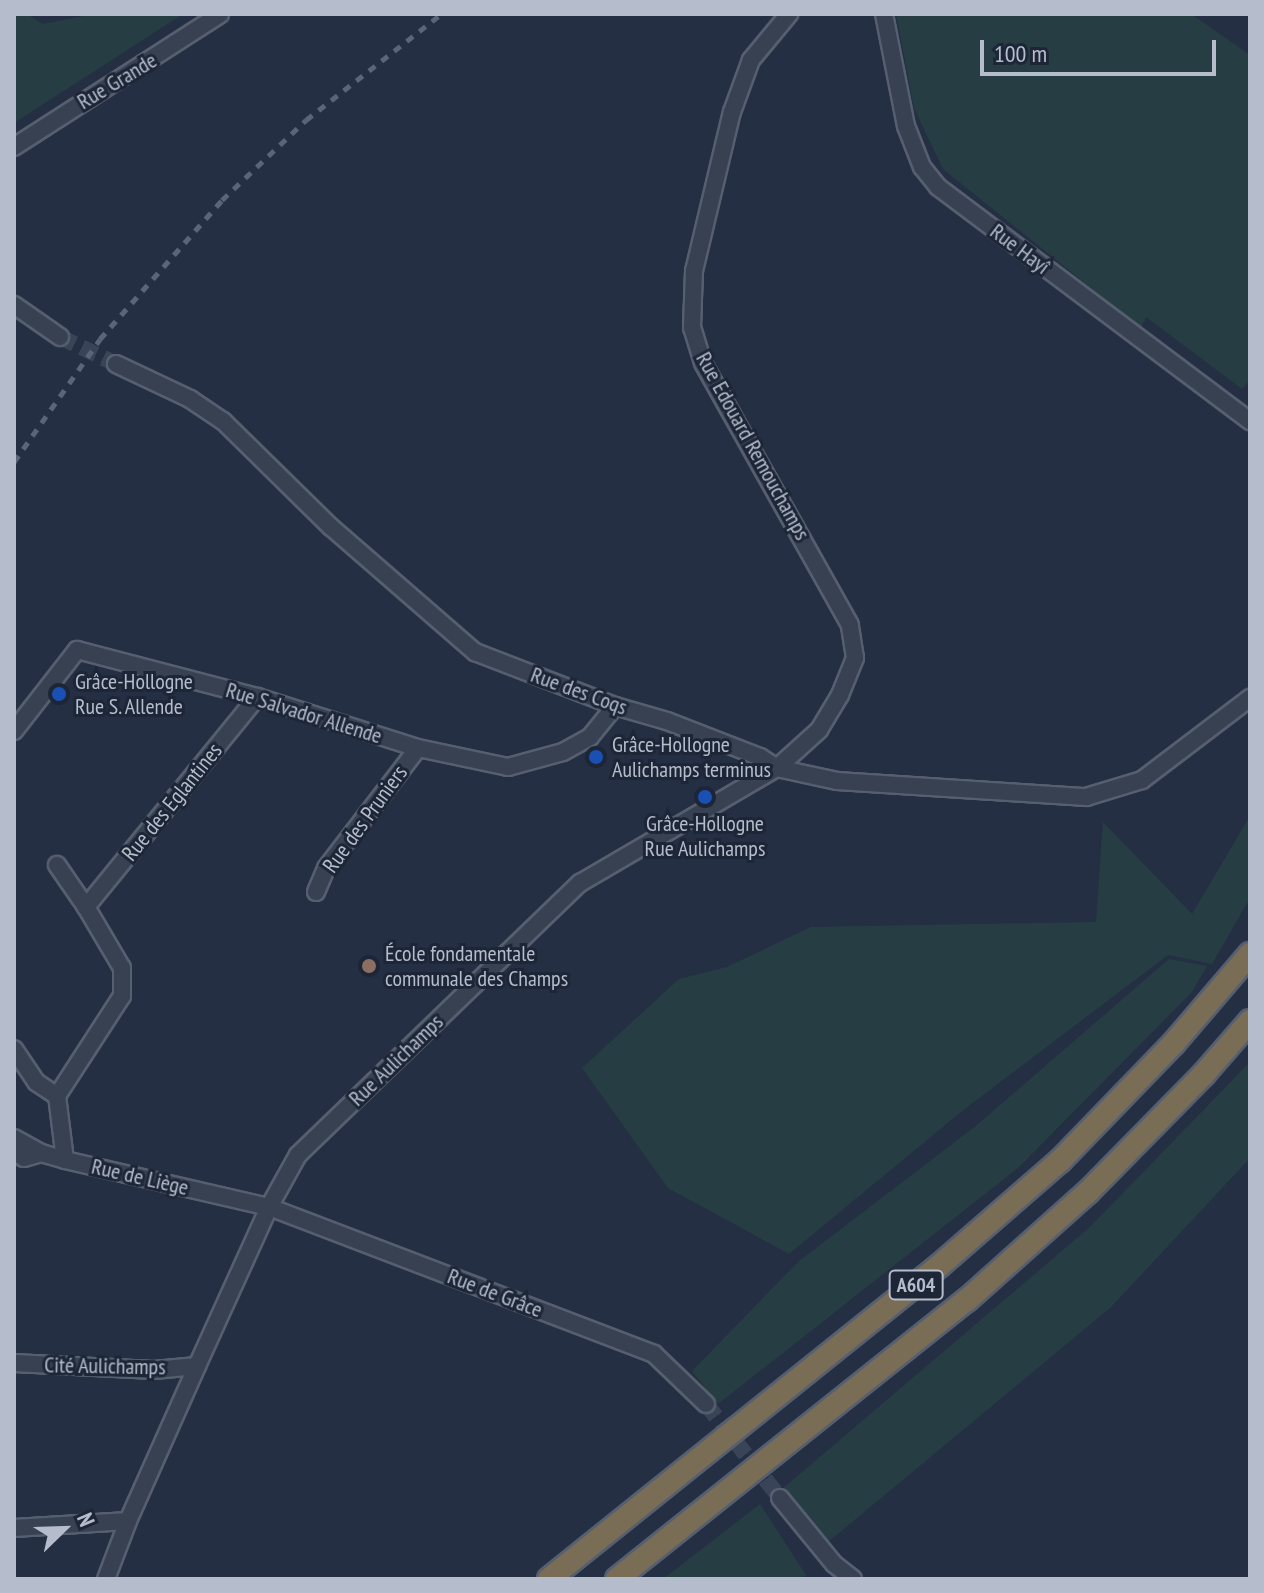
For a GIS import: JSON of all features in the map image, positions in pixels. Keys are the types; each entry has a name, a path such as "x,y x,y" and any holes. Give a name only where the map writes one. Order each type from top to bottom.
{"highway":[{"name":"A604","path":"549,1579 939,1266 1060,1161 1174,1043 1250,954"},
{"name":"A604","path":"617,1579 967,1300 1088,1192 1204,1074 1250,1021"}],"street":[{"name":"Rue Grande","path":"14,147 220,14"},
{"name":"Rue Edouard Remouchamps","path":"777,768 819,730 840,695 855,658 850,625 703,363 692,328 694,271 732,112 751,60 789,14"},
{"name":"Rue Hayî","path":"884,14 906,126 922,167 938,187 1250,421"},
{"path":"14,305 60,337"},
{"name":"Rue des Coqs","path":"116,364 190,399 223,421 331,527 475,652 615,706 667,721 760,757 777,768 837,781 1086,797 1142,780 1250,698"},
{"name":"Rue Salvador Allende","path":"14,731 77,650 257,697 418,748 508,767 563,752 590,737 615,706"},
{"name":"Rue des Eglantines","path":"86,907 257,697"},
{"name":"Rue des Pruniers","path":"316,892 326,868 418,748"},
{"name":"Rue Aulichamps","path":"269,1207 298,1155 580,883 777,768"},
{"path":"57,865 122,968 122,996 57,1096 65,1160"},
{"path":"14,1049 36,1082 57,1096"},
{"path":"14,1138 41,1153"},
{"name":"Rue de Liège","path":"14,1151 24,1158 41,1153 269,1207"},
{"name":"Cité Aulichamps","path":"106,1579 128,1521 269,1207"},
{"name":"Rue de Grâce","path":"269,1207 654,1354 706,1404"},
{"name":"Cité Aulichamps","path":"14,1363 154,1370 197,1366"},
{"path":"780,1498 834,1564 853,1579"},
{"path":"14,1528 128,1521"}],"green space":[{"path":"14,14 27,14 43,24 94,14 183,14 14,123"},
{"path":"896,14 1191,14 1250,55 1250,380 1242,389 1146,317 1141,328 943,169 914,108"},
{"path":"1250,816 1250,898 1212,964 1168,955 962,1111 789,1254 668,1188 582,1068 679,979 727,967 811,927 1096,922 1103,822 1192,914"},
{"path":"1169,959 1207,966 1192,992 1018,1168 718,1404 692,1371 798,1262 977,1125"},
{"path":"1250,1062 1250,1158 1111,1307 828,1542 781,1490 1090,1227"},
{"path":"760,1504 806,1575 801,1579 663,1579"}],"tunnel":[{"path":"60,337 116,364"},
{"path":"706,1404 780,1498"}],"railway":[{"path":"14,462 100,339 222,200 306,120 441,14"}],"place":[{"name":"Grâce-Hollogne Rue S. Allende","path":"59,694"},
{"name":"Grâce-Hollogne Aulichamps terminus","path":"596,757"},
{"name":"Grâce-Hollogne Rue Aulichamps","path":"705,797"},
{"name":"École fondamentale communale des Champs","path":"369,966"}]}
